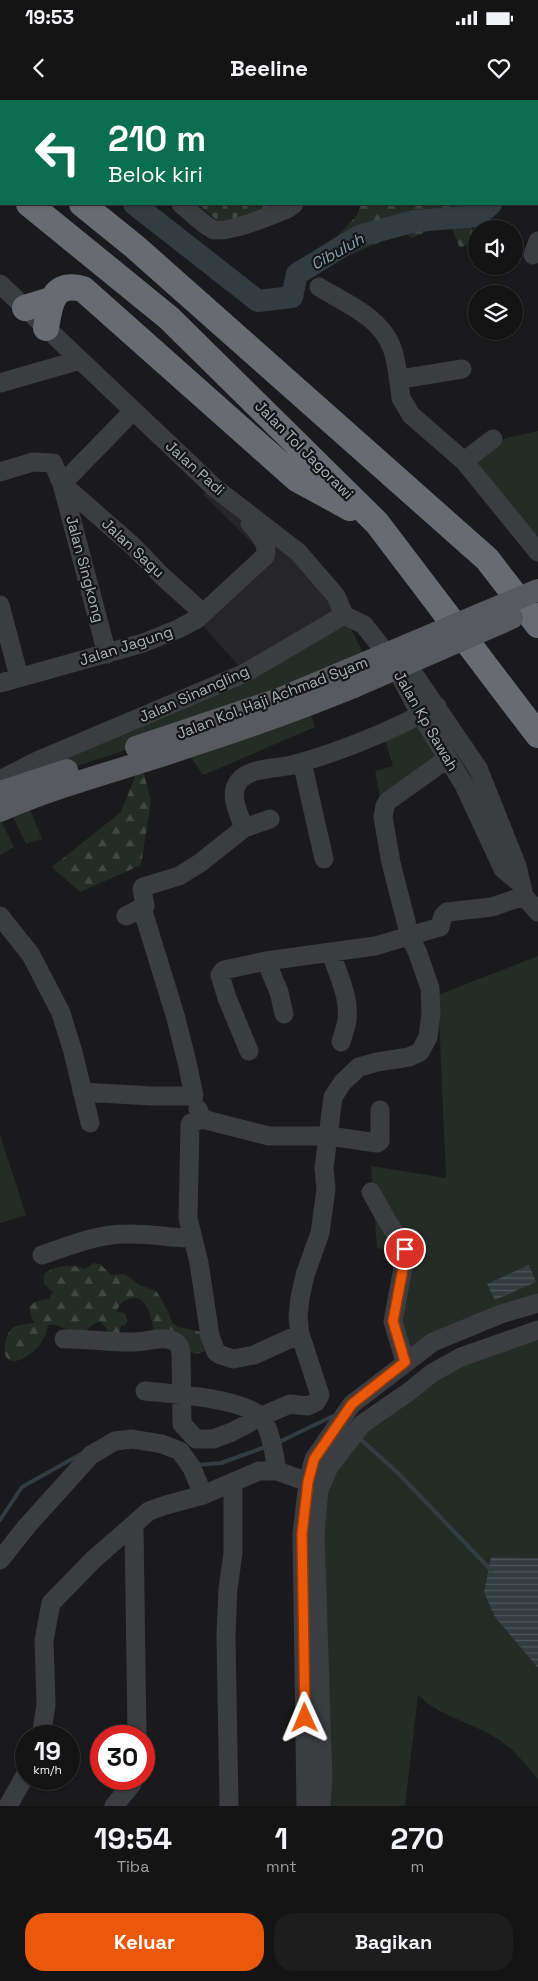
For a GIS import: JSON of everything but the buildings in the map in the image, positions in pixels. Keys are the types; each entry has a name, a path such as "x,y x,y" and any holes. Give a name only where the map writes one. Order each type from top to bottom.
{"highway":[{"name":"Jalan Tol Jagorawi","path":"30,205 170,318 378,522 538,735"},
{"path":"83,205 134,246 487,559 538,625"},
{"path":"25,308 51,300 63,289 71,286 83,289 297,479 378,522"},
{"path":"46,328 51,300"}],"main road":[{"name":"Jalan Kol. Haji Achmad Syam","path":"3,803 197,744 297,710 351,678 538,590"},
{"name":"Jalan Kol. Haji Achmad Syam","path":"35,774 210,723 279,698 351,678 538,607"},
{"path":"3,803 35,774"}],"street":[{"path":"182,205 211,228 218,231 236,228 287,209 293,205"},
{"name":"Jalan Padi","path":"0,284 215,488 246,510 298,552 336,596 344,615"},
{"path":"319,287 372,319 384,333 392,348 401,398 411,415 464,461 538,552"},
{"path":"0,383 80,360"},
{"path":"399,382 407,378 462,369"},
{"path":"62,484 133,411"},
{"path":"464,461 493,439"},
{"path":"0,472 33,462 53,462 92,455"},
{"name":"Jalan Singkong","path":"53,462 62,484 107,654"},
{"name":"Jalan Sagu","path":"62,484 133,546 161,575 203,613"},
{"name":"Jalan Jagung","path":"0,683 143,643 178,630 197,619 265,556 267,550 264,542 249,523 246,510"},
{"path":"0,605 19,677"},
{"name":"Jalan Kp Sawah","path":"344,615 364,625 429,710 478,768 517,866 522,890"},
{"name":"Jalan Sinangling","path":"0,780 35,774 245,673 344,615"},
{"path":"244,828 234,799 234,789 240,779 254,771 278,769 375,736 429,710"},
{"name":"Jalan Kp Sawah","path":"429,710 447,760 473,802 503,869 538,912"},
{"path":"64,1339 84,1338 135,1342 158,1339 176,1343 180,1347 182,1424 196,1439 213,1440 290,1404 308,1406 316,1402 320,1395 300,1334 298,1316 300,1298 308,1265 320,1233 326,1189 324,1168 333,1097 343,1082 359,1067 409,1057 420,1052 428,1037 432,1013 430,988 410,937 385,837 383,817 385,806 388,801 447,760"},
{"path":"302,762 324,859"},
{"path":"202,1119 194,1096 174,1015 134,912 146,904 143,887 178,876 200,863 244,828 270,819"},
{"path":"249,1051 227,998 220,975 224,970 266,960 375,946 410,937 440,927 443,916 448,912 492,907 522,890"},
{"path":"0,916 31,955 61,1013 73,1052 90,1123"},
{"path":"331,952 344,991 346,1004 347,1020 341,1042"},
{"path":"266,960 279,992 284,1014"},
{"path":"82,1092 194,1096"},
{"path":"300,1334 254,1355 233,1359 216,1352 210,1336 199,1263 188,1218 187,1187 190,1125 202,1119 268,1136 328,1136 376,1143 380,1141 380,1110"},
{"path":"371,1192 405,1249 393,1321 405,1362"},
{"path":"42,1255 73,1244 125,1234 192,1238"},
{"path":"306,1806 302,1534 322,1463 358,1400 405,1362 433,1342 501,1314 538,1303"},
{"path":"322,1463 368,1420 432,1373 461,1357 538,1330"},
{"path":"145,1391 182,1394 243,1407 262,1418 276,1463 314,1486"},
{"path":"358,1400 368,1420"},
{"path":"0,1560 27,1526 91,1455 115,1441 132,1439 162,1444 180,1451 192,1468 204,1495"},
{"path":"43,1725 46,1705 44,1640 51,1603 94,1559 149,1512 204,1495 276,1463"},
{"path":"229,1806 226,1635 228,1589 233,1552 233,1482"},
{"path":"314,1486 323,1780 321,1806"},
{"path":"134,1525 137,1725"},
{"path":"8,1806 17,1790"},
{"path":"114,1806 126,1790"},
{"path":"133,1790 134,1806"}],"shaded area":[{"path":"215,488 298,552 344,615 245,673 197,619 263,554 203,494"},
{"path":"529,1265 536,1282 495,1300 487,1284"},
{"path":"491,1557 538,1558 538,1668 495,1617 484,1592"}],"green space":[{"path":"198,205 287,205 229,230"},
{"path":"361,205 498,205 494,214 479,220 468,220 468,245 460,248 449,222 412,238 403,232 343,258 333,241 357,215"},
{"path":"538,431 538,543 476,460 506,438"},
{"path":"344,615 367,661 235,714 44,777 0,780 208,690"},
{"path":"437,706 517,866 447,760 383,813 375,771 393,766 383,733"},
{"path":"308,708 315,727 206,774 202,774 185,748"},
{"path":"141,762 151,801 141,865 80,892 52,867 121,812"},
{"path":"30,810 42,839 26,844 13,817"},
{"path":"0,822 14,847 0,855"},
{"path":"538,956 538,1303 405,1362 393,1321 394,1251 377,1248 371,1166 446,1178 438,995"},
{"path":"0,1135 26,1215 0,1223"},
{"path":"94,1263 100,1264 111,1275 125,1274 140,1285 156,1291 172,1323 179,1327 203,1332 209,1350 196,1354 155,1337 151,1317 145,1303 141,1299 134,1298 124,1301 119,1306 117,1312 125,1313 127,1321 125,1325 121,1326 119,1334 110,1340 106,1328 100,1321 89,1327 79,1337 60,1326 48,1325 44,1338 34,1351 20,1360 13,1361 8,1359 5,1354 5,1348 8,1334 12,1328 34,1323 30,1312 31,1305 49,1299 53,1292 44,1284 44,1274 66,1266 85,1269"},
{"path":"538,1330 538,1558 491,1557 495,1617 538,1668 538,1779 519,1757 496,1738 437,1710 418,1695 405,1806 321,1806 316,1583 329,1467 362,1424 432,1373"}],"waterway":[{"name":"Cibuluh","path":"135,205 258,301 292,297 297,274 359,236 415,221 478,216 490,205"},
{"path":"277,1443 333,1416 336,1418"},
{"path":"358,1437 398,1473 491,1570"},
{"path":"198,1465 221,1463 268,1446"},
{"path":"0,1520 22,1487 81,1454"}],"route":[{"path":"305,1718 302,1534 308,1482 314,1459 352,1404 405,1362 393,1321 397,1308 405,1249"}]}
